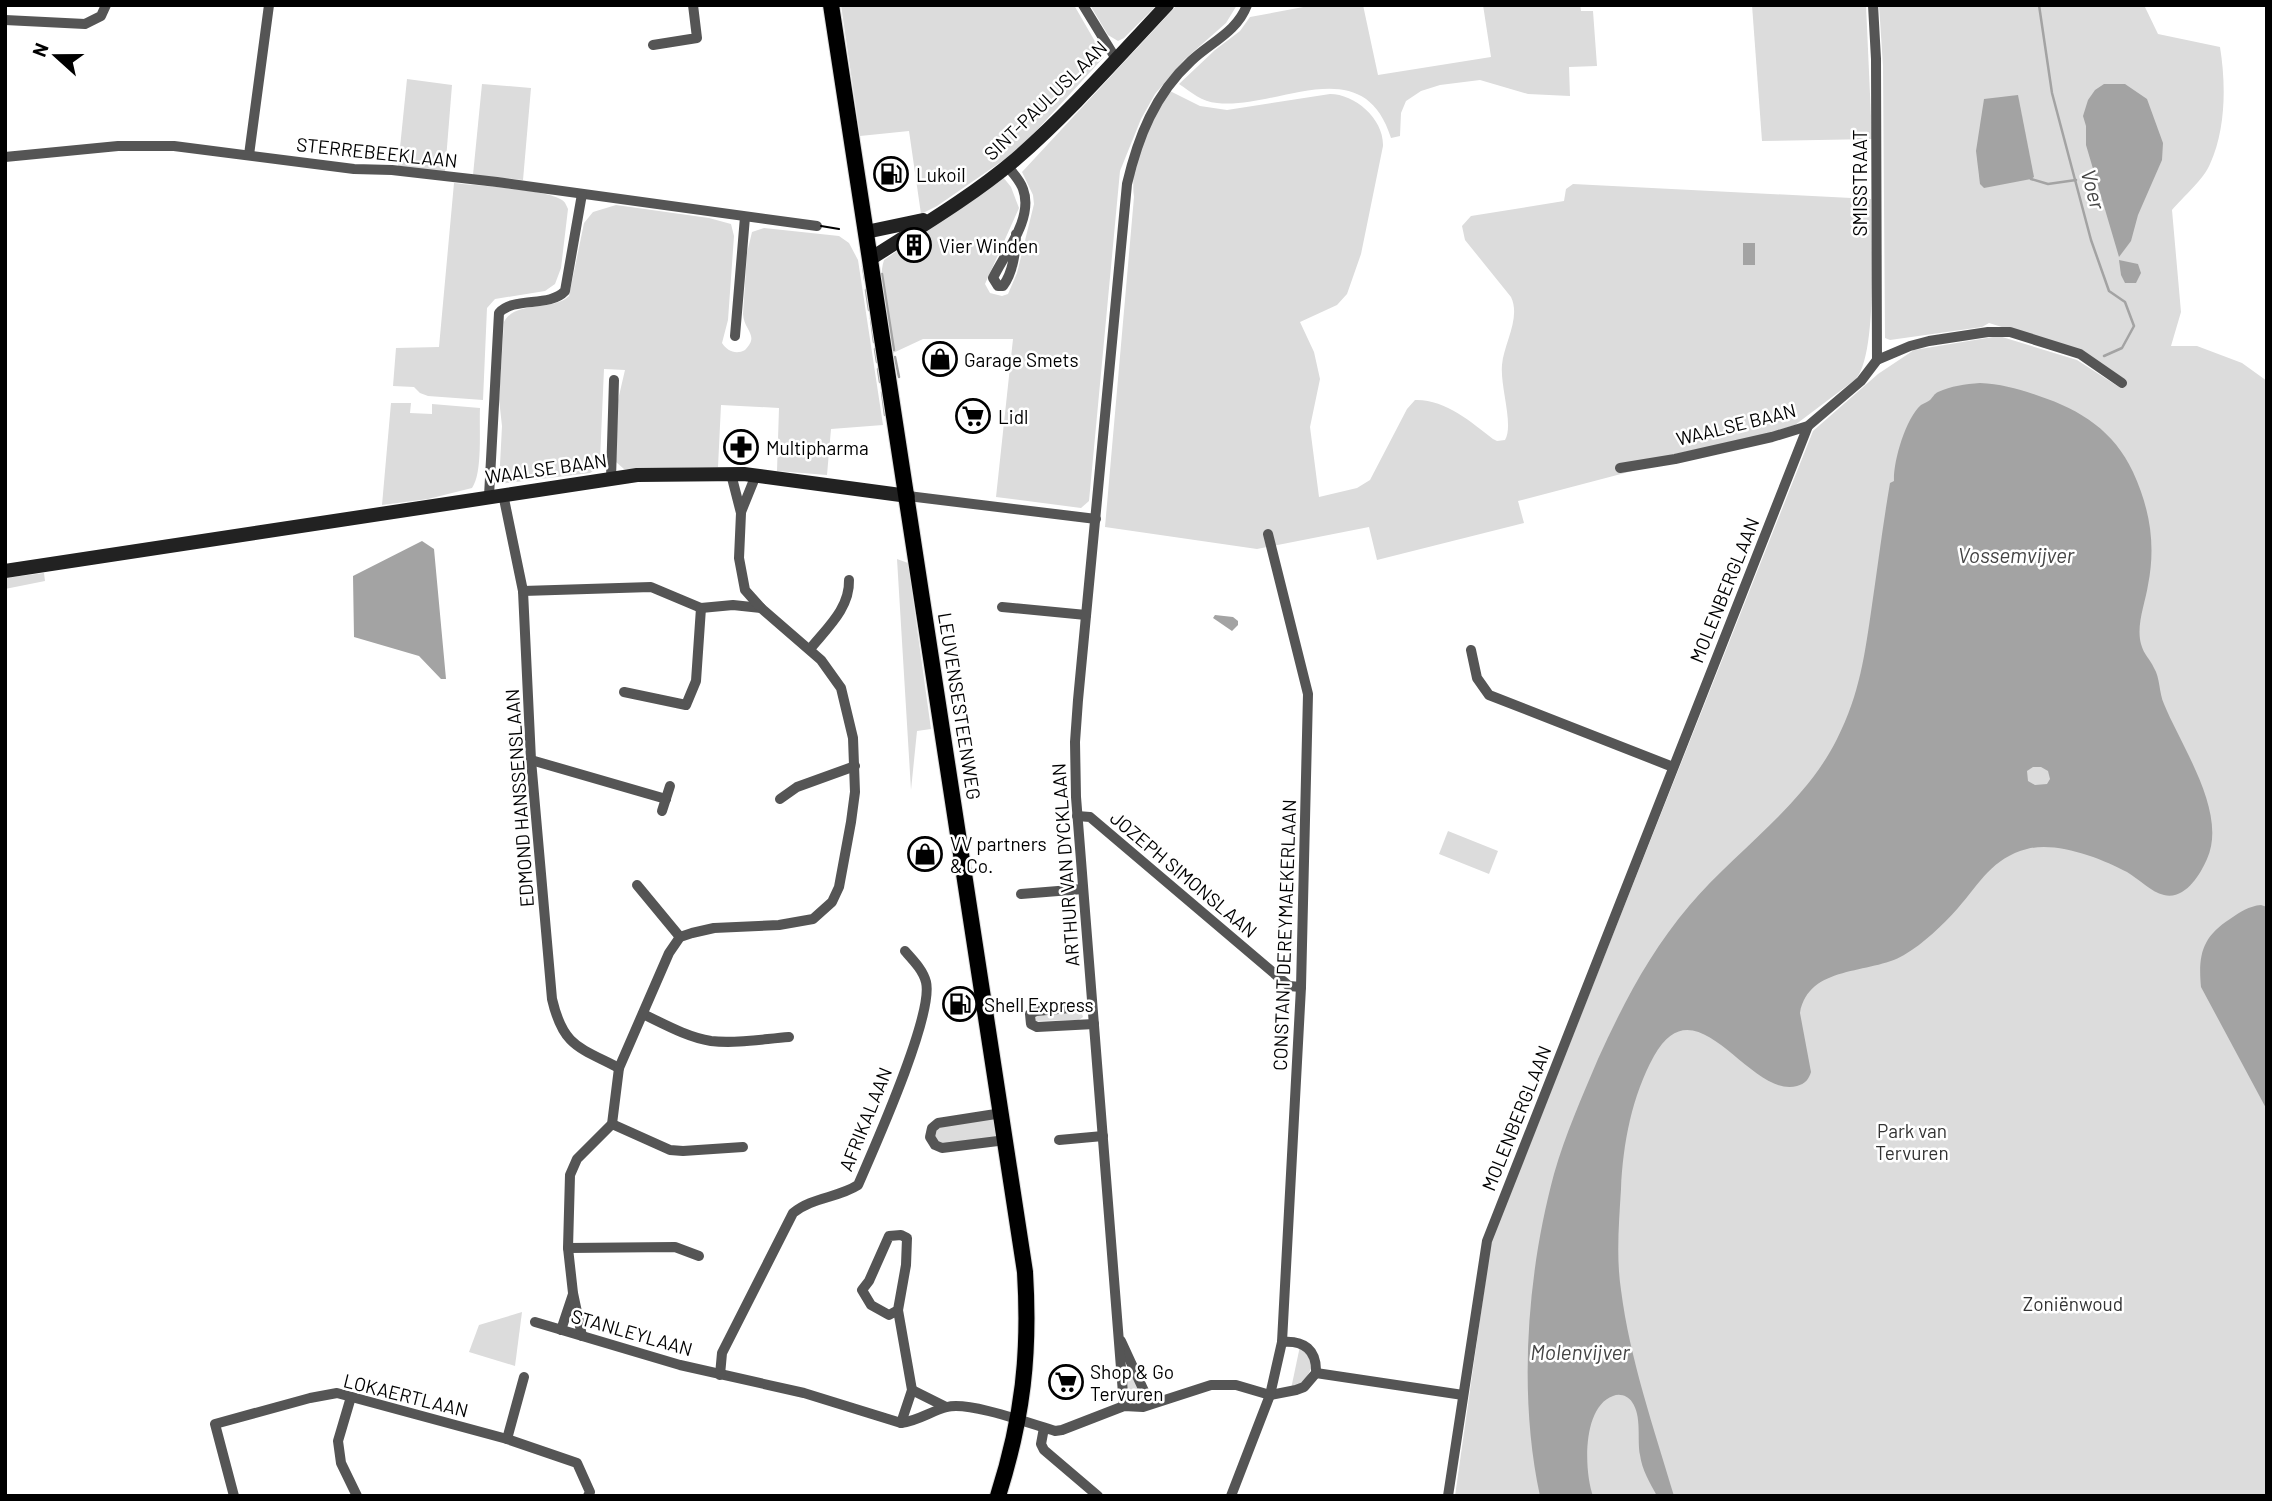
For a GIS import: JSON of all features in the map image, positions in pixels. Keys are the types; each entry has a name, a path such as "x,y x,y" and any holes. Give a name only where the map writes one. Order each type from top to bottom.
{"main road":[{"name":"LEUVENSESTEENWEG","path":"831,5 1025,1272 1026,1367 1019,1421 998,1496"}],"street":[{"path":"5,20 85,24 100,16 106,5"},
{"path":"249,155 269,5"},
{"path":"653,45 697,38 693,5"},
{"path":"1083,5 1116,59"},
{"name":"SINT-PAULUSLAAN","path":"870,259 941,214 1007,166 1046,131 1167,5"},
{"name":"ARTHUR VAN DYCKLAAN","path":"1124,1406 1077,816 1075,742 1086,615 1127,184 1134,154 1145,124 1171,82 1189,62 1232,30 1243,16 1247,5"},
{"name":"SMISSTRAAT","path":"1873,5 1876,59 1877,360"},
{"name":"STERREBEEKLAAN","path":"5,157 147,145 354,169 392,170 817,226"},
{"path":"1007,166 1021,183 1025,195 1024,211 1016,234"},
{"name":"EDMOND HANSSENSLAAN","path":"582,194 565,291 558,297 507,307 499,313 496,495 523,591 531,760 552,999 557,1022 573,1044 619,1068"},
{"name":"SINT-PAULUSLAAN","path":"866,232 911,224 941,214"},
{"path":"735,336 745,217"},
{"path":"1877,360 1919,343 1988,332 2010,332 2080,354 2122,383"},
{"name":"WAALSE BAAN","path":"1620,468 1772,437 1808,426 1861,381 1877,360"},
{"path":"611,478 614,380"},
{"name":"MOLENBERGLAAN","path":"1448,1496 1487,1241 1808,426"},
{"path":"582,1336 573,1293 568,1248 569,1175 577,1159 612,1124 619,1068 668,953 680,937 714,928 779,925 813,919 832,902 844,871 855,766 853,738 841,688 821,660 761,608 745,590 738,558 740,513 731,474"},
{"path":"740,513 756,475"},
{"name":"WAALSE BAAN","path":"5,571 611,478 756,475 1096,519"},
{"name":"CONSTANT DEREYMAEKERLAAN","path":"1231,1496 1270,1395 1282,1342 1301,987 1308,694 1268,534"},
{"path":"810,649 845,605 849,580"},
{"path":"523,591 651,587 701,608 733,605 761,608"},
{"path":"733,605 745,590"},
{"path":"1002,607 1086,615"},
{"path":"624,692 686,705 696,681 701,608"},
{"path":"1471,650 1477,678 1489,695 1673,767"},
{"path":"531,760 666,799"},
{"path":"780,799 797,788 855,766"},
{"path":"662,811 670,786"},
{"name":"JOZEPH SIMONSLAAN","path":"1077,816 1090,817 1289,986 1301,987"},
{"path":"637,885 680,937"},
{"path":"1020,894 1083,889"},
{"name":"AFRIKALAAN","path":"720,1375 722,1353 793,1213 804,1204 848,1192 858,1185 891,1109 922,1022 927,983 917,964 905,951"},
{"path":"1092,1006 1036,1011 1030,1014 1029,1020 1037,1027 1094,1024"},
{"path":"643,1014 709,1040 738,1042 789,1037"},
{"path":"1002,1114 938,1123 932,1128 930,1137 935,1145 942,1148 1006,1140"},
{"path":"612,1124 670,1150 743,1147"},
{"path":"1059,1140 1103,1136"},
{"path":"898,1310 889,1315 871,1305 862,1290 890,1236 901,1235 907,1238 906,1265 898,1310 912,1390 901,1423 917,1420 946,1407 965,1407 1044,1428 1062,1430 1124,1406 1143,1407 1211,1385 1236,1385 1270,1395 1304,1387 1316,1373 1315,1359 1311,1352 1294,1341 1282,1342"},
{"path":"568,1248 675,1247 699,1256"},
{"path":"561,1330 573,1293"},
{"name":"STANLEYLAAN","path":"535,1322 680,1365 804,1392 901,1423"},
{"name":"ARTHUR VAN DYCKLAAN","path":"1119,1335 1150,1405"},
{"path":"1316,1373 1463,1395"},
{"path":"507,1439 524,1377"},
{"path":"912,1390 946,1407"},
{"name":"LOKAERTLAAN","path":"234,1496 215,1424 337,1393 507,1439 577,1463 590,1492 589,1496"},
{"path":"351,1397 338,1441 341,1463 357,1496"},
{"path":"1044,1428 1041,1444 1044,1450 1098,1496"}],"green space":[{"path":"841,5 1074,5 1104,57 1011,155 921,214 909,131 860,136"},
{"path":"1090,5 1157,5 1118,41 1108,35"},
{"path":"1177,5 1237,5 1226,23 1184,60 1155,94 1141,119 1120,171 1089,501 1081,508 996,497 1013,339 923,339 893,353 882,293 884,260 1003,177 1011,187 1019,208 985,284 990,293 1002,296 1008,294 1017,273 1034,204 1033,195 1022,172"},
{"path":"1314,5 1363,5 1378,75 1491,57 1483,5 1580,5 1581,11 1593,11 1597,66 1569,67 1570,96 1528,94 1480,80 1440,85 1421,91 1406,101 1401,113 1400,136 1391,138 1378,111 1361,96 1340,89 1316,89 1241,103 1217,103 1202,99 1179,84 1240,31 1250,17"},
{"path":"1752,5 1866,5 1872,139 1762,141"},
{"name":"Park van Tervuren","path":"1879,5 2144,5 2158,34 2220,47 2223,106 2215,150 2203,176 2172,210 2181,312 2171,346 2197,346 2242,363 2267,381 2267,1496 1455,1496 1491,1242 1813,431 1878,374 1914,350 1999,336 2077,360 2122,389 2085,353 1989,323 1982,327 1890,340 1885,338 1883,66"},
{"path":"407,79 452,85 445,172 398,167"},
{"path":"482,84 531,88 523,180 473,175"},
{"path":"1170,91 1200,106 1227,110 1330,94 1339,95 1358,103 1379,126 1383,146 1361,254 1347,294 1337,305 1300,322 1314,352 1320,379 1310,427 1319,497 1357,488 1370,480 1407,409 1415,400 1447,407 1493,439 1505,440 1508,425 1502,365 1513,322 1514,305 1511,297 1465,240 1462,226 1471,216 1564,201 1566,189 1573,184 1871,199 1872,293 1868,345 1863,365 1856,379 1795,425 1757,437 1670,455 1640,469 1518,501 1524,523 1377,560 1369,527 1257,549 1105,527 1135,169 1143,141"},
{"path":"454,183 542,193 562,200 568,209 561,268 555,284 545,291 495,299 487,308 483,400 428,396 414,387 393,386 396,348 439,347"},
{"path":"616,205 709,218 731,224 734,236 728,320 722,343 735,352 745,350 751,340 743,314 747,253 752,232 764,228 839,236 849,243 858,260 883,425 831,429 827,475 777,471 779,408 721,405 718,467 624,469 616,462 618,400 625,370 604,369 600,460 596,469 590,473 499,484 502,426 499,399 504,322 516,311 553,304 569,296 584,223 593,212"},
{"path":"391,403 411,403 410,413 432,414 432,404 480,408 478,472 472,488 428,499 382,505"},
{"path":"897,559 908,563 931,729 917,731 911,790"},
{"path":"44,573 45,581 5,589 5,578"},
{"path":"1448,831 1498,851 1489,874 1439,854"},
{"path":"1081,1011 1083,1017 1079,1020 1035,1021 1037,1015"},
{"path":"998,1118 1001,1137 946,1144 939,1143 934,1135 938,1127"},
{"path":"522,1312 515,1366 469,1352 479,1325"},
{"path":"1300,1346 1309,1356 1312,1367 1304,1382 1291,1389"},
{"path":"1130,1369 1141,1392 1139,1398 1131,1400 1126,1374"}],"water":[{"path":"2104,84 2125,84 2147,99 2163,143 2162,160 2138,215 2131,241 2119,257 2086,145 2083,116 2088,100 2095,90"},
{"path":"2018,95 2034,177 1984,188 1980,184 1976,151 1984,99"},
{"path":"1743,243 1755,243 1755,265 1743,265"},
{"path":"2119,260 2138,264 2141,273 2136,283 2125,283"},
{"name":"Vossemvijver","path":"1980,383 2024,391 2082,415 2116,445 2133,472 2144,500 2151,541 2150,570 2140,622 2141,644 2156,672 2164,704 2191,759 2207,801 2212,821 2212,841 2207,859 2191,885 2172,896 2154,891 2127,872 2104,861 2065,849 2039,847 2005,858 1988,872 1946,921 1926,940 1904,955 1828,978 1815,986 1806,997 1800,1013 1811,1072 1806,1081 1797,1086 1779,1085 1760,1076 1705,1035 1688,1030 1671,1036 1654,1056 1646,1071 1630,1120 1622,1172 1618,1252 1619,1278 1630,1342 1674,1496 1657,1496 1641,1461 1635,1408 1628,1398 1618,1395 1603,1402 1591,1426 1587,1456 1593,1496 1540,1496 1529,1417 1532,1293 1537,1252 1554,1174 1574,1116 1617,1018 1662,942 1708,885 1788,807 1823,763 1837,739 1851,706 1860,673 1890,483 1894,481 1905,430 1921,405 1937,393 1953,387","holes":["2033,767 2048,771 2050,779 2047,784 2035,785 2028,781 2027,771"]},
{"path":"422,541 434,549 446,679 441,679 419,656 354,637 353,576"},
{"path":"1215,615 1233,617 1238,621 1238,625 1232,631 1213,618"},
{"path":"2261,905 2267,907 2267,1110 2201,987 2200,976 2201,956 2213,933 2241,912"}],"waterway":[{"name":"Voer","path":"2039,5 2052,93 2091,240 2109,291 2125,302 2134,326 2122,348 2104,356"},
{"path":"2031,179 2048,184 2076,180"},
{"path":"863,266 865,280"},
{"path":"882,274 894,350"},
{"path":"866,290 869,310"},
{"path":"871,318 874,342"},
{"path":"875,349 877,362"},
{"path":"895,357 899,377"},
{"path":"878,369 880,382"},
{"path":"882,392 885,415"}],"tram line":[{"path":"821,226 839,229"}],"place":[{"name":"Lukoil","path":"891,174"},
{"name":"Vier Winden","path":"914,245"},
{"name":"Garage Smets","path":"940,359"},
{"name":"Lidl","path":"973,416"},
{"name":"Multipharma","path":"741,447"},
{"name":"VV partners & Co.","path":"925,854"},
{"name":"Shell Express","path":"960,1004"},
{"name":"Shop & Go Tervuren","path":"1066,1382"}],"park label":[{"name":"Zoniënwoud","path":"2073,1303"}],"water label":[{"name":"Molenvijver","path":"1580,1351"}]}
